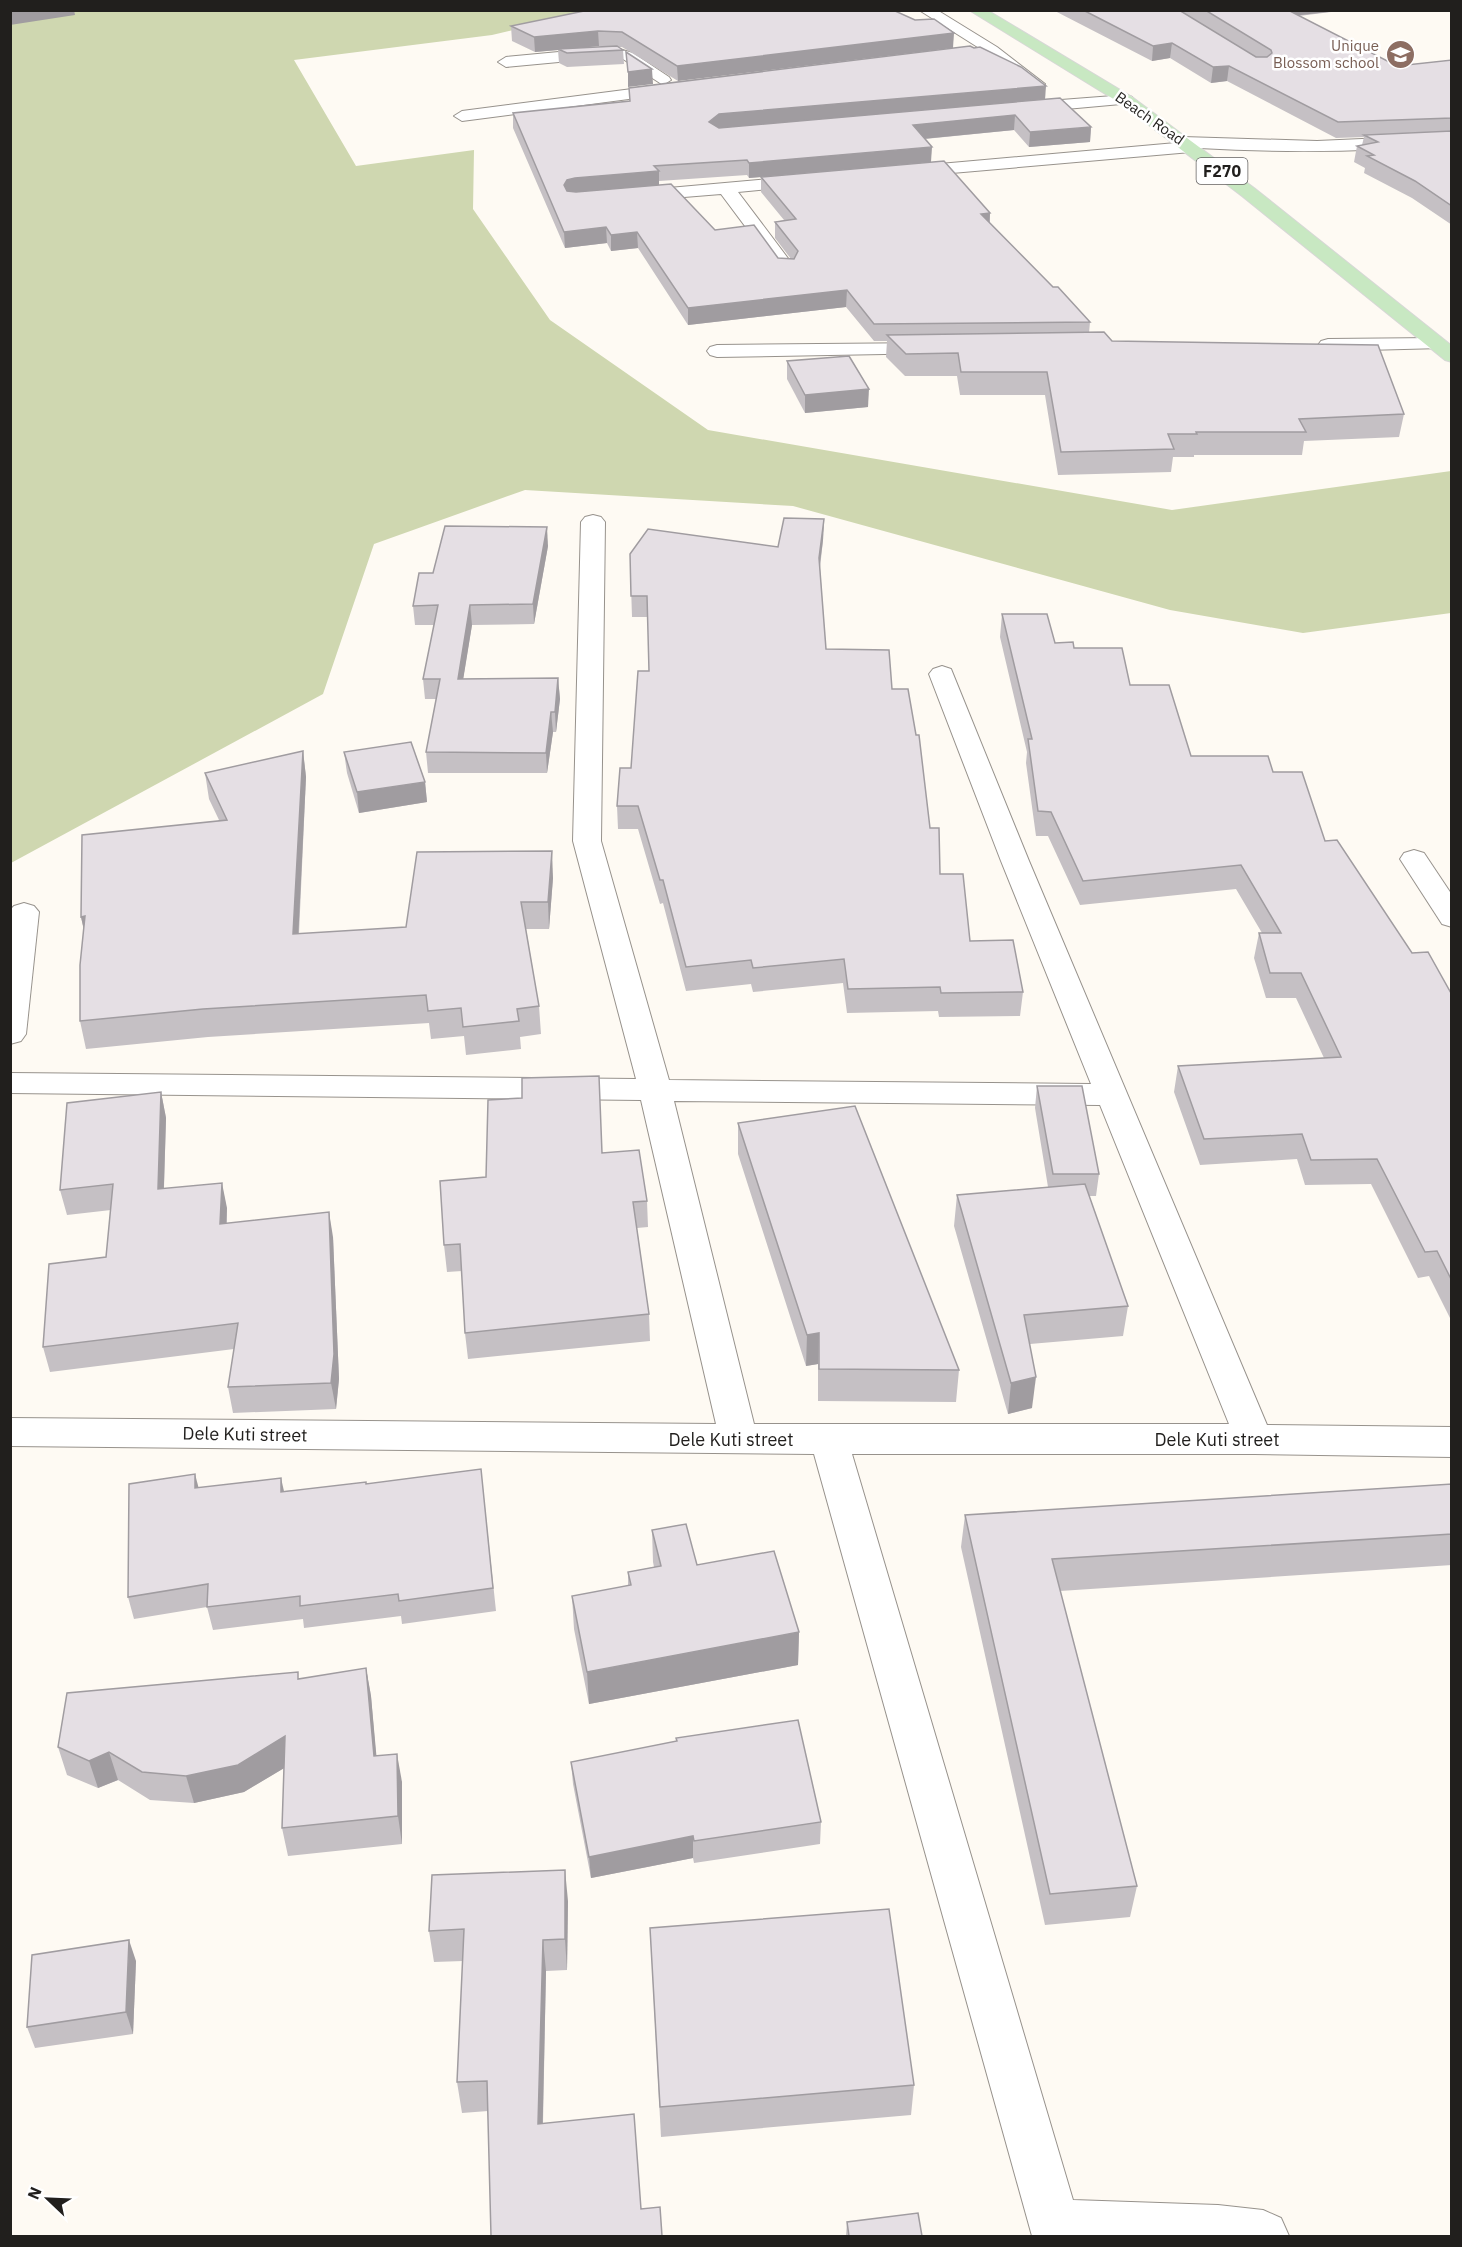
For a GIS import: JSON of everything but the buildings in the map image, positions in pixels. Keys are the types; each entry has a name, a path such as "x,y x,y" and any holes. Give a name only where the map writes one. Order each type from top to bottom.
{"main road":[{"name":"Beach Road","path":"976,10 1126,100 1187,144 1452,356"}],"street":[{"path":"926,10 992,50 1065,105"},
{"path":"969,53 992,50"},
{"path":"462,116 680,87 622,54 599,53 506,62"},
{"path":"1005,110 1126,100"},
{"path":"885,174 1187,144 1318,148 1452,141"},
{"path":"622,197 817,180"},
{"path":"726,188 787,269"},
{"path":"1307,345 1435,344"},
{"path":"717,351 954,349"},
{"path":"593,522 587,841 655,1089 738,1439"},
{"path":"942,674 1015,861 1254,1439"},
{"path":"1414,859 1452,918"},
{"path":"10,1034 24,912"},
{"path":"10,1083 1112,1095"},
{"name":"Dele Kuti street","path":"10,1432 738,1439 1254,1439 1452,1442"},
{"path":"830,1439 1056,2230 1218,2231 1263,2236"}],"green space":[{"path":"11,11 595,11 492,35 294,60 356,166 474,150 473,209 550,320 708,430 1172,510 1451,471 1451,613 1303,633 1170,610 793,506 525,490 374,544 323,694 11,863"}],"place":[{"name":"Unique Blossom school","path":"1400,54"}]}
